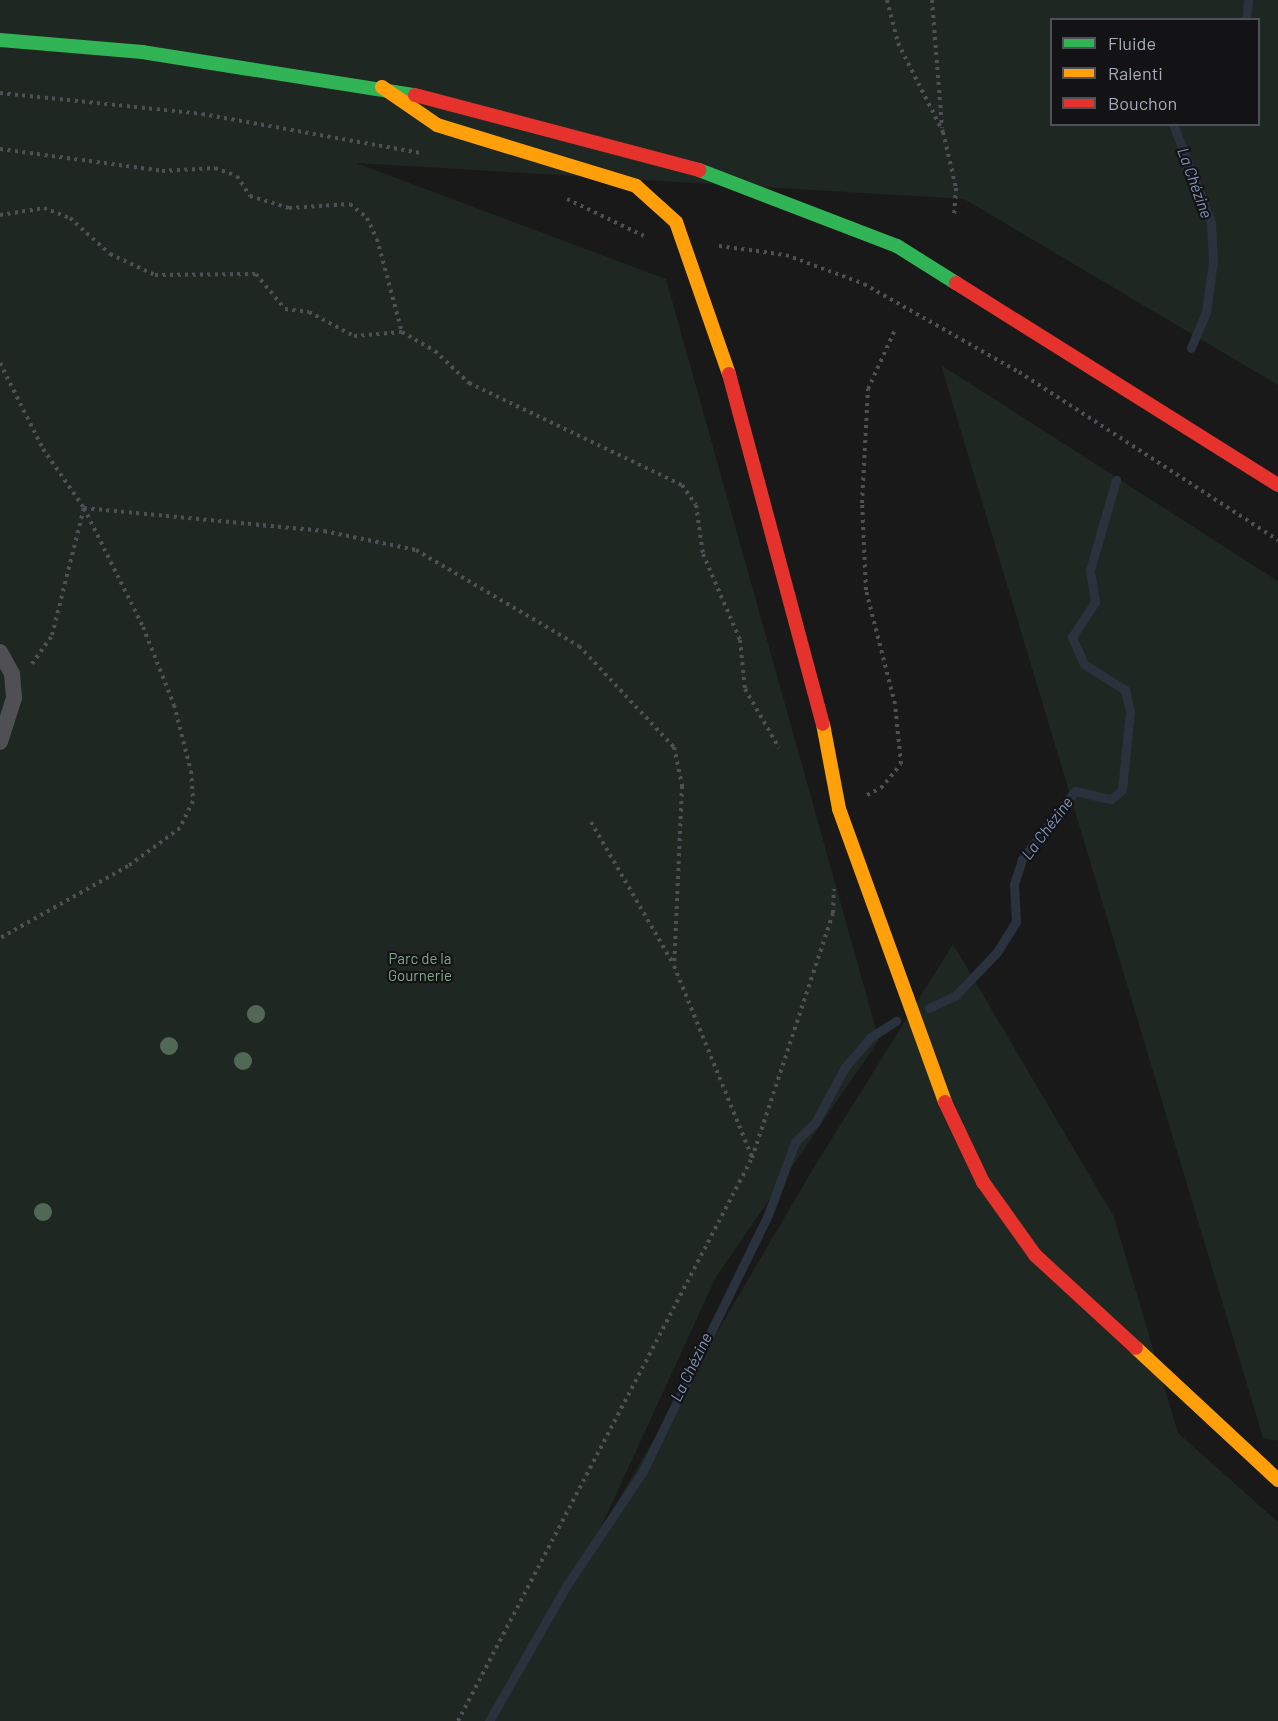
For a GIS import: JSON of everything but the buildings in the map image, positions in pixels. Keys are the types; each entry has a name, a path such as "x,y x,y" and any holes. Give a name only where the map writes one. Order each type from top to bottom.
{"street":[{"path":"0,40 142,52 382,87 669,159 897,246 1278,485"},
{"path":"382,87 437,125 636,186 676,222 709,305 758,473 812,670 839,809 955,1128 983,1182 1035,1255 1278,1480"}],"lane":[{"path":"0,652 14,690 0,742"}],"path":[{"path":"887,0 898,43 943,132"},
{"path":"932,0 943,132 956,188 954,217"},
{"path":"0,149 162,171 215,168 237,176 250,196 289,207 350,204 367,218 377,239 402,332"},
{"path":"0,215 44,207 70,218 110,254 155,275 256,274 285,309 309,312 354,336 402,332 435,351 468,383 682,485 696,505 704,554 740,640 745,689 779,748"},
{"path":"839,809 881,788 901,764 895,704 866,590 862,503 868,389 894,332"},
{"path":"0,363 44,449 84,508 174,705 191,771 193,801 180,828 128,866 0,938"},
{"path":"14,690 52,635 84,508"},
{"path":"84,508 324,531 416,550 579,646 674,747 682,786 674,966"},
{"path":"591,822 674,966 752,1158"},
{"path":"458,1721 752,1158 833,913 835,878"}],"green space":[{"name":"Parc de la Gournerie","path":"0,0 1278,0 1278,385 964,199 356,163 666,279 879,1040 716,1277 596,1538 816,1164 953,944 1114,1217 1178,1433 1278,1522 1278,1721 0,1721"},
{"path":"941,365 1278,581 1278,1441 1263,1438"}],"waterway":[{"name":"La Chézine","path":"1246,18 1248,0"},
{"name":"La Chézine","path":"1174,126 1211,222 1213,261 1206,312 1191,348"},
{"name":"La Chézine","path":"929,1008 955,996 997,952 1016,922 1014,884 1022,859 1075,791 1111,799 1122,790 1130,711 1125,690 1084,664 1072,637 1095,602 1090,570 1116,480"},
{"name":"La Chézine","path":"489,1721 567,1585 643,1471 768,1215 795,1142 815,1123 845,1067 871,1037 896,1021"}],"traffic: fast":[{"path":"0,40 142,52 415,95"},
{"path":"699,170 897,246 956,283"}],"traffic: slow":[{"path":"382,87 437,125 636,186 676,222 729,374"},
{"path":"823,724 839,809 945,1102"},
{"path":"1136,1348 1278,1480"}],"traffic: jam":[{"path":"415,95 699,170"},
{"path":"956,283 1278,485"},
{"path":"729,374 823,724"},
{"path":"945,1102 983,1182 1035,1255 1136,1348"}]}
